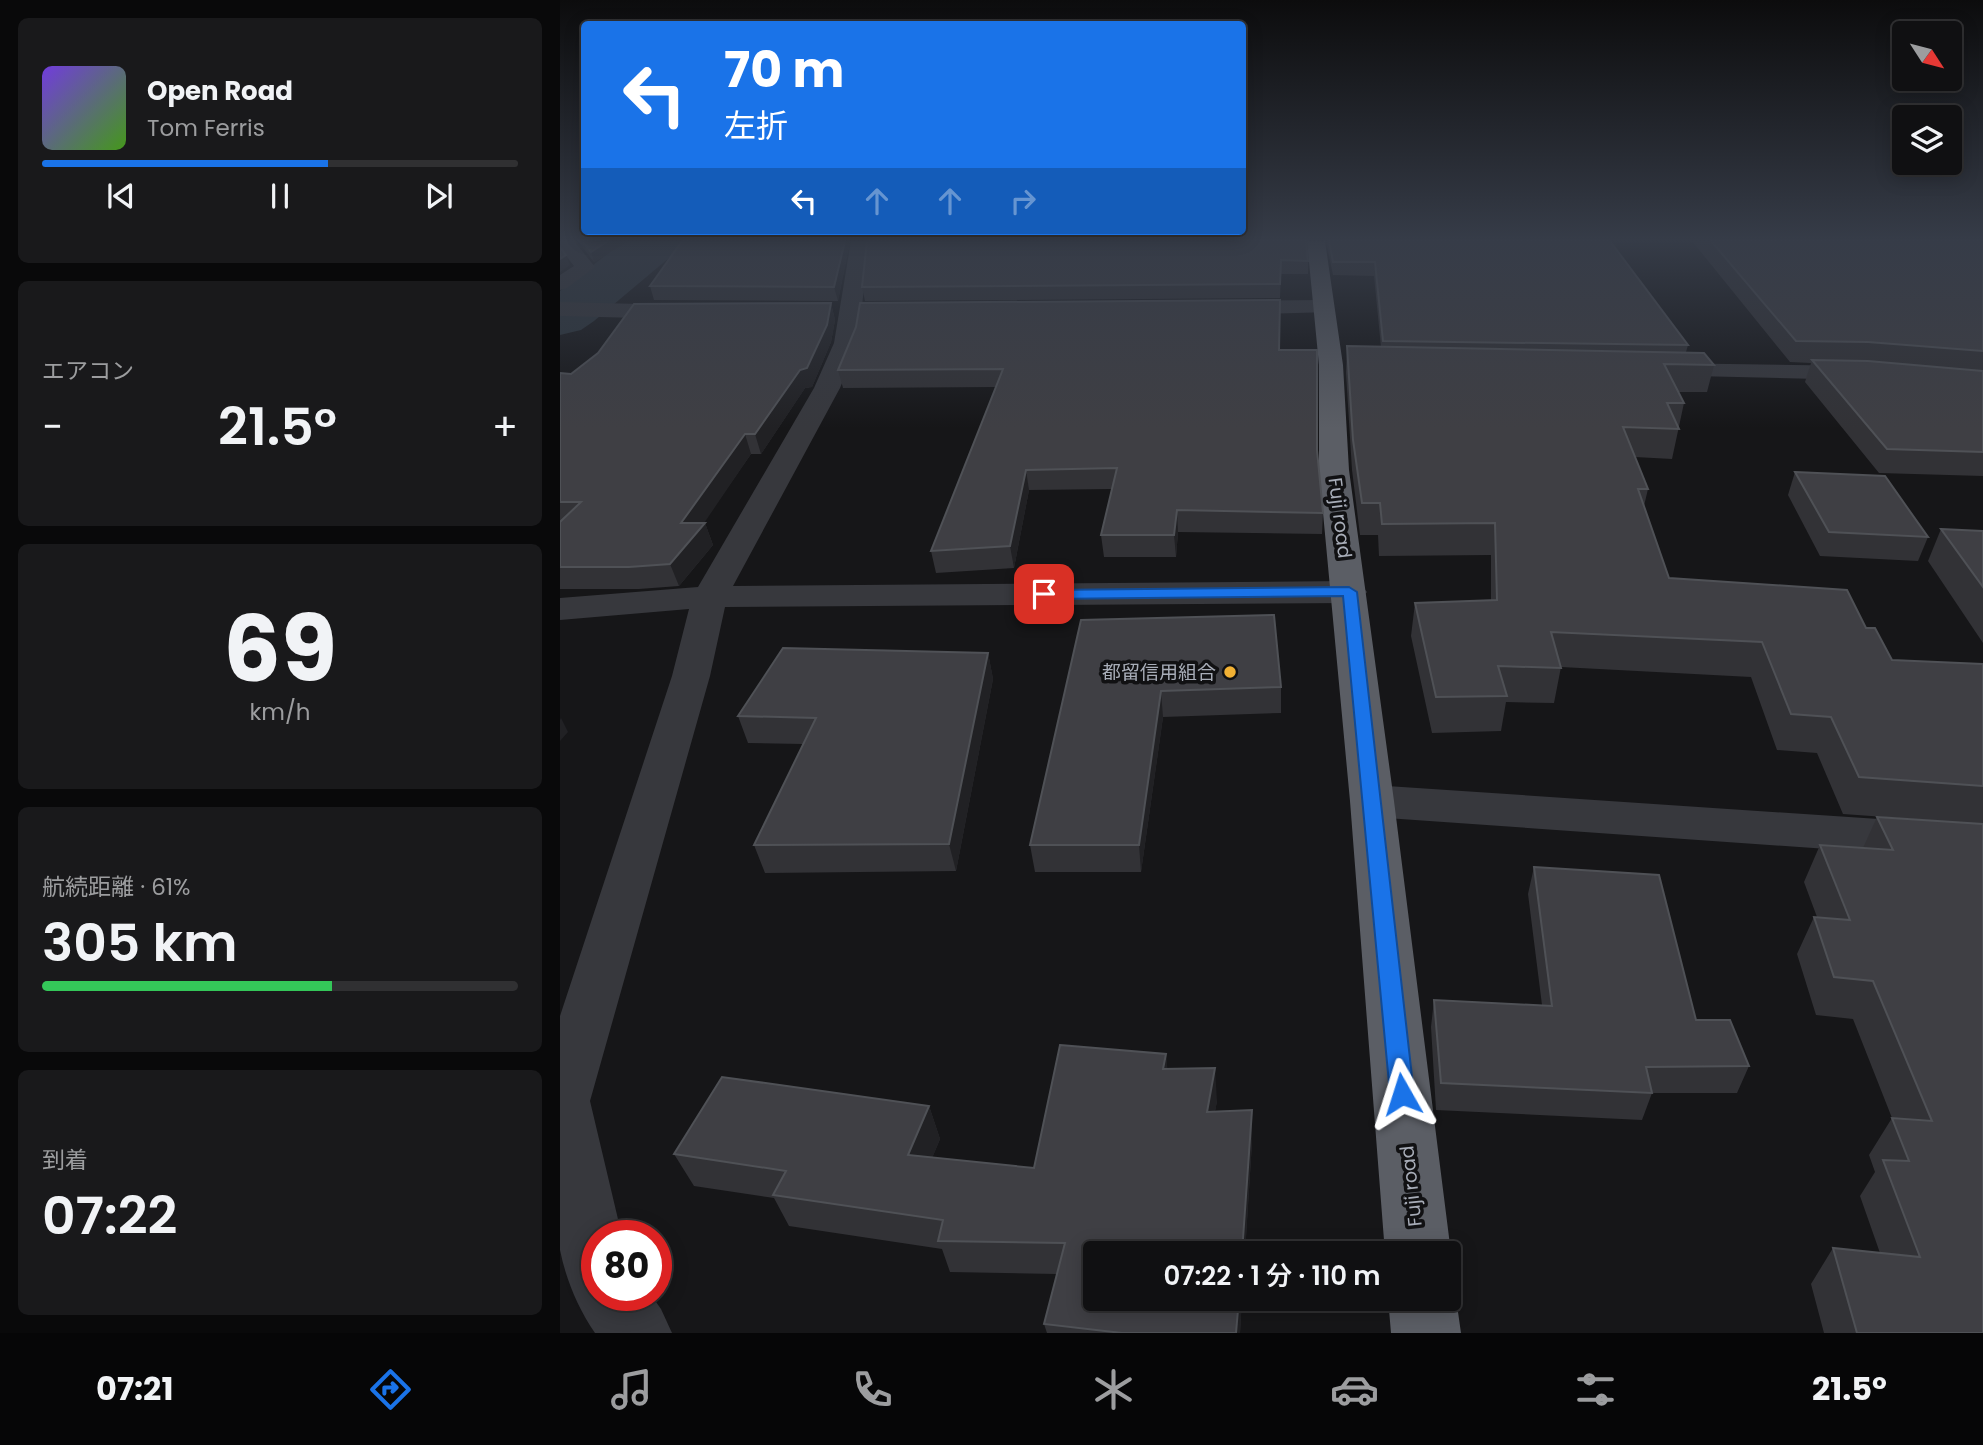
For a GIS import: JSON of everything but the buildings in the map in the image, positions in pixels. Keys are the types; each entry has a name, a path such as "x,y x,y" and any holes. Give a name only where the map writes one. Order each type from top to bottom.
{"highway":[{"name":"Fuji road","path":"1322,303 1344,366 1334,470 1372,801 1417,1241"},
{"path":"1423,1311 1426,1333"}],"street":[{"path":"586,1220 561,1104 691,676 710,597 827,388 846,342 851,303"},
{"path":"1201,309 1322,307"},
{"path":"560,309 695,312"},
{"path":"1640,369 1888,376"},
{"path":"560,609 710,597 1349,592"},
{"path":"1372,801 1983,843"},
{"path":"621,1311 637,1333"}],"waterway":[{"path":"560,317 580,303"}],"place":[{"name":"都留信用組合","path":"1230,672"}],"route":[{"path":"1044,594 1349,592 1402,1094"}]}
